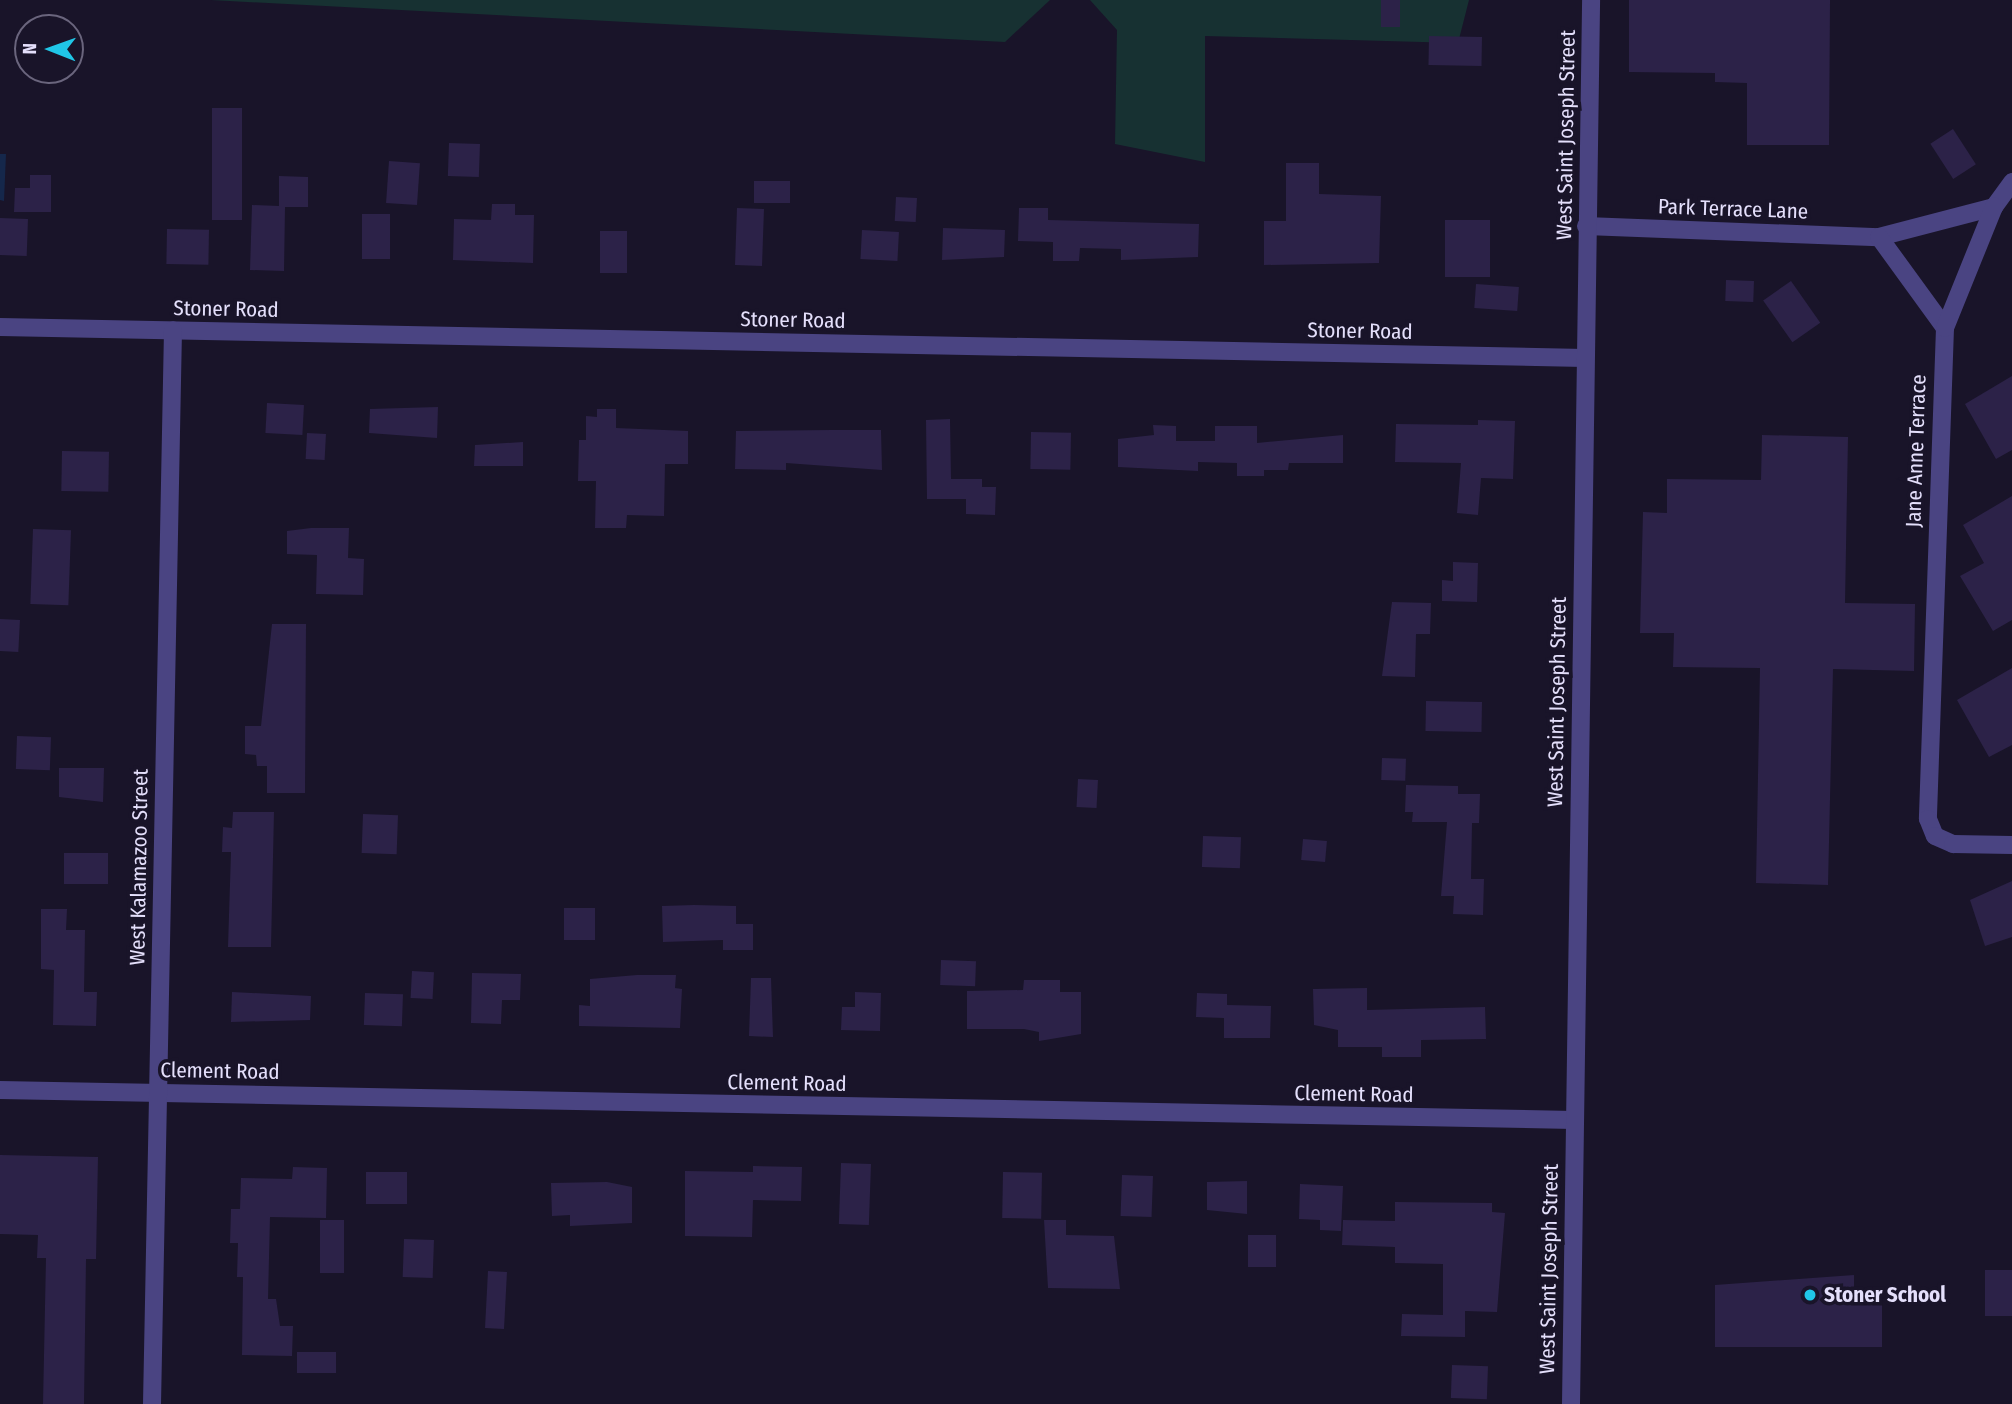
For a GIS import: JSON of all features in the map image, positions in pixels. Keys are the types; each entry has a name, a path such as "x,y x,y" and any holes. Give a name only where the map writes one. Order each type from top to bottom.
{"street":[{"name":"West Saint Joseph Street","path":"1571,1404 1591,0"},
{"path":"1945,328 1994,207 2012,182"},
{"path":"1945,328 1879,237 1994,207"},
{"name":"Park Terrace Lane","path":"1586,226 1879,237"},
{"name":"Stoner Road","path":"0,327 1585,358"},
{"name":"Jane Anne Terrace","path":"1945,328 1928,819 1935,836 1953,844 2012,845"},
{"name":"West Kalamazoo Street","path":"152,1404 173,330"},
{"name":"Clement Road","path":"0,1090 1574,1120"}],"green space":[{"path":"211,0 1050,0 1005,42"},
{"path":"1090,0 1469,0 1458,43 1205,36 1205,162 1115,144 1117,30"}],"water":[{"path":"0,154 6,154 4,201 0,200"}],"building":[{"path":"1381,0 1400,0 1400,27 1381,27"},
{"path":"1629,0 1830,0 1829,145 1747,145 1747,83 1715,82 1715,73 1629,72"},
{"path":"1429,36 1482,37 1481,66 1428,65"},
{"path":"212,108 242,108 242,220 212,220"},
{"path":"1953,129 1976,164 1953,179 1930,144"},
{"path":"449,143 480,144 479,177 448,176"},
{"path":"389,161 420,163 417,205 386,203"},
{"path":"1286,163 1319,163 1319,194 1381,196 1379,263 1264,265 1264,221 1286,221"},
{"path":"30,175 51,175 51,212 14,212 15,188 30,188"},
{"path":"279,176 308,177 308,207 285,207 284,271 250,270 252,205 279,206"},
{"path":"754,181 790,181 790,203 754,203"},
{"path":"896,197 917,198 916,222 895,221"},
{"path":"492,204 515,204 515,215 534,215 533,263 453,260 454,219 491,220"},
{"path":"737,208 764,209 762,266 735,265"},
{"path":"1019,208 1048,208 1048,220 1199,224 1198,257 1121,260 1121,249 1080,248 1079,261 1053,261 1053,242 1018,241"},
{"path":"362,214 390,214 390,259 362,259"},
{"path":"0,218 28,219 27,256 0,255"},
{"path":"1445,220 1490,220 1490,277 1445,277"},
{"path":"943,228 1005,230 1004,257 942,260"},
{"path":"167,229 209,230 208,265 166,264"},
{"path":"862,230 899,232 897,261 860,259"},
{"path":"600,231 627,231 627,273 600,273"},
{"path":"1726,280 1754,281 1753,302 1725,301"},
{"path":"1791,281 1820,323 1792,342 1763,301"},
{"path":"1476,284 1519,287 1517,311 1474,308"},
{"path":"2012,376 2012,450 1996,459 1965,404"},
{"path":"267,403 304,405 302,435 265,433"},
{"path":"438,407 437,438 369,433 370,409"},
{"path":"597,409 616,409 616,428 688,431 688,464 665,464 664,516 627,515 626,528 595,528 596,481 578,481 579,440 586,440 586,416 597,417"},
{"path":"950,419 951,479 982,479 982,487 996,487 995,515 966,514 966,499 927,499 926,420"},
{"path":"1478,420 1515,421 1513,479 1481,478 1478,515 1457,513 1461,463 1395,462 1396,424 1478,425"},
{"path":"1153,425 1176,426 1176,441 1215,441 1215,426 1257,426 1257,443 1343,435 1343,463 1289,463 1288,470 1264,470 1264,476 1237,476 1237,463 1198,462 1198,471 1118,467 1118,439 1154,435"},
{"path":"881,430 882,470 786,463 786,470 735,469 736,431"},
{"path":"1031,432 1071,433 1070,470 1030,469"},
{"path":"307,433 326,434 325,460 306,459"},
{"path":"1762,435 1848,437 1845,603 1915,604 1914,671 1833,669 1828,885 1756,883 1760,668 1673,667 1674,633 1640,633 1643,512 1667,513 1667,479 1761,480"},
{"path":"523,442 523,466 474,466 475,445"},
{"path":"62,451 109,452 108,492 61,491"},
{"path":"2012,496 2012,620 1993,631 1960,576 1984,563 1963,525"},
{"path":"349,528 348,558 364,559 363,595 316,594 317,555 287,554 287,531"},
{"path":"33,529 71,530 68,605 30,604"},
{"path":"1453,562 1478,563 1477,602 1442,601 1442,580 1453,581"},
{"path":"1392,602 1431,603 1430,634 1416,634 1415,677 1382,676"},
{"path":"0,619 20,620 18,652 0,651"},
{"path":"272,624 306,624 305,793 267,793 267,766 257,766 256,755 245,754 245,726 261,726"},
{"path":"2012,668 2012,745 1989,757 1957,700"},
{"path":"1426,701 1482,702 1481,732 1425,731"},
{"path":"17,736 51,737 50,770 16,769"},
{"path":"1382,758 1406,759 1405,781 1381,780"},
{"path":"59,768 104,768 103,802 59,797"},
{"path":"1078,779 1098,780 1097,808 1077,807"},
{"path":"1406,785 1458,786 1458,794 1480,794 1479,823 1472,823 1471,879 1484,879 1483,915 1453,914 1454,896 1441,896 1447,822 1412,822 1413,812 1405,812"},
{"path":"233,812 274,812 271,947 228,947 231,852 222,852 223,827 232,828"},
{"path":"363,814 398,815 397,854 362,853"},
{"path":"1203,836 1241,837 1240,868 1202,867"},
{"path":"1303,839 1327,841 1325,862 1301,860"},
{"path":"64,853 108,853 108,884 64,884"},
{"path":"2012,881 2012,937 1985,946 1970,900"},
{"path":"662,906 736,906 736,924 753,924 753,950 723,950 723,940 663,942"},
{"path":"564,908 595,908 595,940 564,940"},
{"path":"41,909 67,909 66,930 85,930 84,992 97,992 96,1026 53,1025 54,970 41,969"},
{"path":"941,960 976,961 975,986 940,985"},
{"path":"412,971 434,972 433,999 411,998"},
{"path":"472,973 521,974 520,1000 502,1000 501,1024 471,1023"},
{"path":"676,975 675,988 682,989 680,1028 579,1026 579,1005 590,1006 590,979"},
{"path":"751,978 771,978 773,1037 749,1036"},
{"path":"1024,980 1060,980 1060,992 1081,992 1081,1034 1039,1041 1039,1032 1024,1029 967,1029 967,991 1023,990"},
{"path":"1367,988 1367,1010 1485,1007 1486,1039 1421,1040 1421,1057 1382,1057 1382,1047 1338,1047 1338,1030 1314,1025 1313,989"},
{"path":"232,992 311,996 310,1020 231,1022"},
{"path":"855,992 881,993 880,1031 841,1030 842,1007 855,1007"},
{"path":"365,993 403,994 402,1026 364,1025"},
{"path":"1197,993 1227,994 1227,1005 1271,1006 1270,1038 1224,1038 1224,1018 1196,1017"},
{"path":"0,1155 98,1157 96,1259 86,1259 84,1404 43,1404 46,1258 37,1258 38,1235 0,1234"},
{"path":"841,1163 871,1164 869,1225 839,1224"},
{"path":"753,1166 802,1167 801,1201 753,1200 752,1237 685,1236 685,1171 753,1172"},
{"path":"293,1167 327,1168 326,1218 270,1217 268,1299 276,1299 280,1326 293,1326 292,1356 242,1355 243,1277 237,1277 238,1243 230,1243 231,1209 240,1209 241,1178 292,1179"},
{"path":"366,1172 407,1172 407,1204 366,1204"},
{"path":"1003,1172 1042,1173 1041,1219 1002,1218"},
{"path":"1122,1175 1153,1176 1152,1217 1121,1216"},
{"path":"1247,1181 1247,1214 1207,1210 1207,1182"},
{"path":"607,1182 632,1187 632,1223 570,1226 570,1215 552,1216 551,1183"},
{"path":"1300,1184 1343,1186 1341,1231 1320,1230 1320,1220 1299,1219"},
{"path":"1395,1202 1492,1203 1492,1212 1505,1213 1497,1312 1465,1311 1465,1337 1401,1336 1402,1314 1443,1315 1443,1264 1395,1263 1395,1247 1342,1245 1343,1220 1395,1221"},
{"path":"320,1220 344,1220 344,1273 320,1273"},
{"path":"1044,1220 1066,1220 1066,1235 1114,1236 1120,1289 1048,1288"},
{"path":"1248,1235 1276,1235 1276,1267 1248,1267"},
{"path":"404,1239 434,1240 433,1278 403,1277"},
{"path":"1985,1270 2012,1270 2012,1316 1985,1316"},
{"path":"488,1271 507,1272 504,1329 485,1328"},
{"path":"1854,1275 1854,1289 1882,1289 1882,1347 1715,1347 1715,1285"},
{"path":"297,1352 336,1352 336,1373 297,1373"},
{"path":"1452,1365 1488,1366 1487,1399 1451,1398"}],"place":[{"name":"Stoner School","path":"1810,1295"}]}
